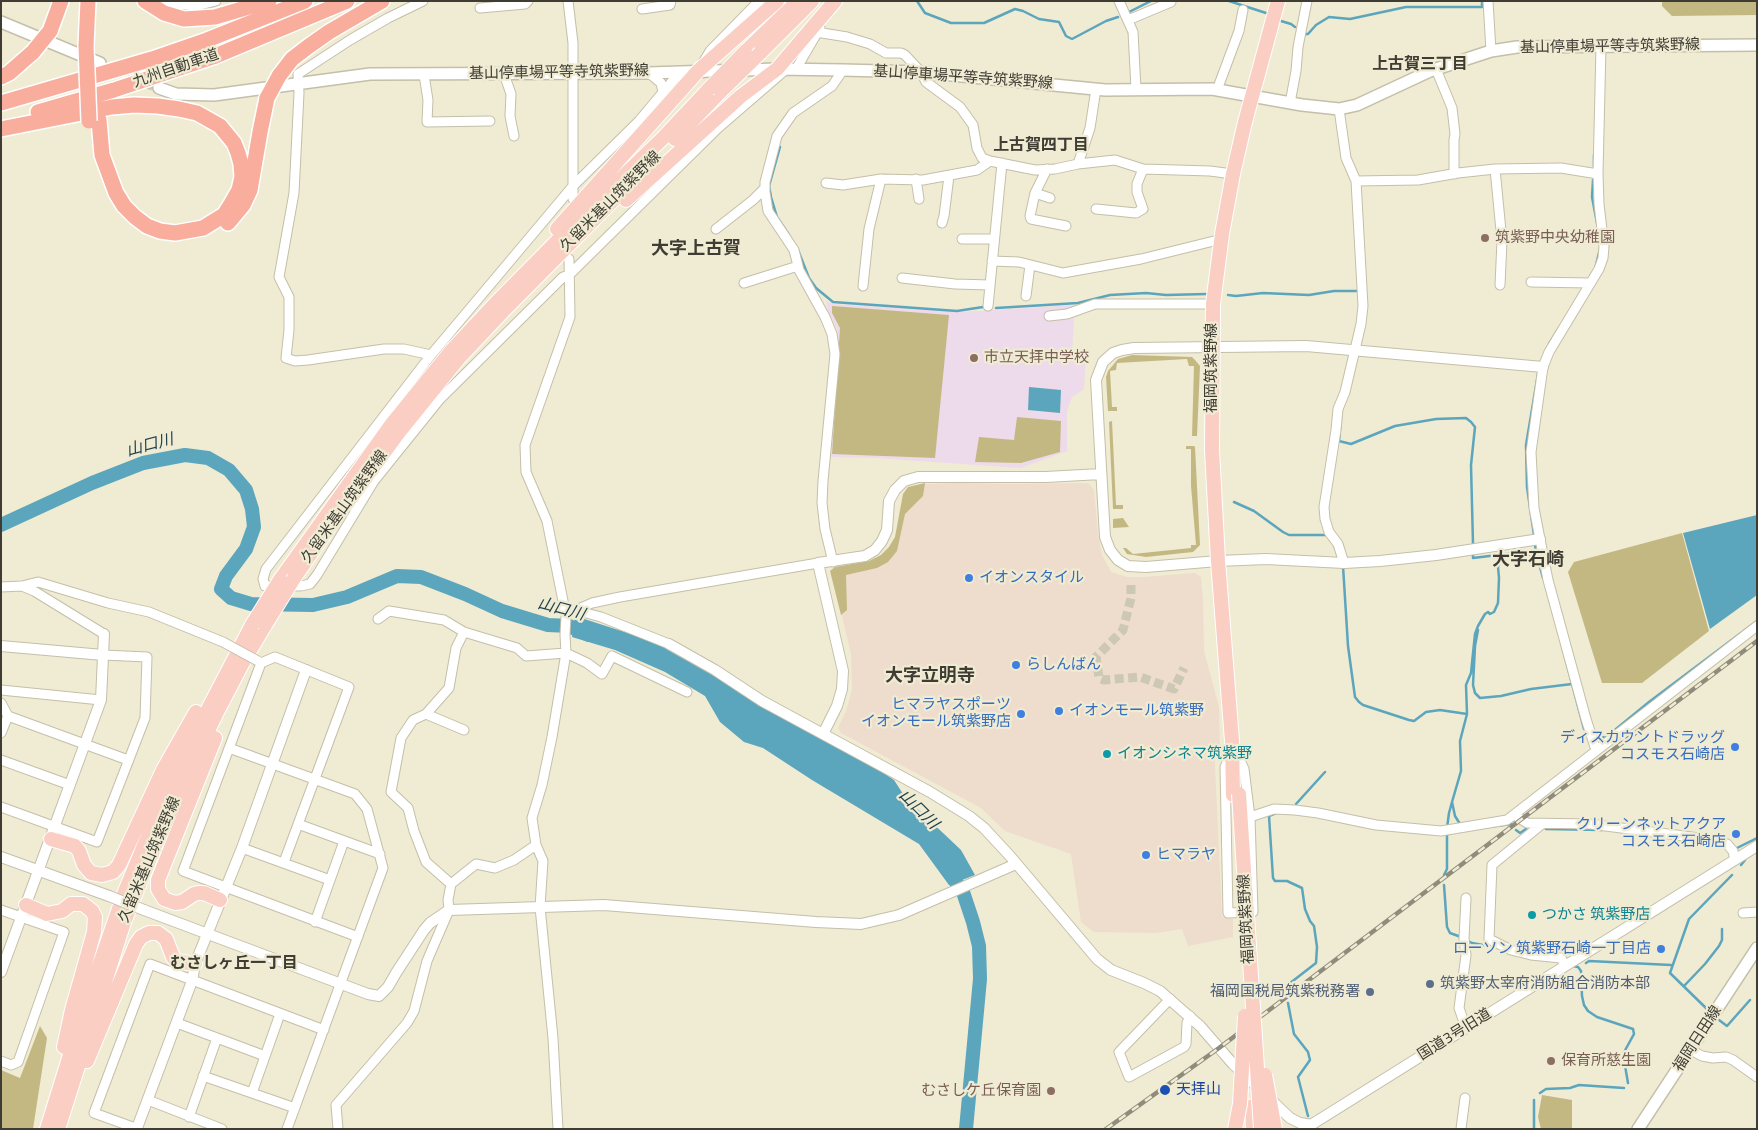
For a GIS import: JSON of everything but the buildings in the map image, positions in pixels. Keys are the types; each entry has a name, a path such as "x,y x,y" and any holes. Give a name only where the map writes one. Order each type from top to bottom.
{"highway":[{"path":"1,77 9,73 33,52 50,30 61,1"},
{"path":"88,1 99,181 112,207 133,229 160,240 185,242 205,237 223,228 234,218 243,205 250,190 268,98 279,76 292,60 329,32 382,1"},
{"path":"90,46 96,1"},
{"path":"145,1 164,13 184,19 215,17 270,1"},
{"name":"九州自動車道","path":"1,103 152,59 207,40 305,1"},
{"name":"九州自動車道","path":"1,123 114,90 213,57 346,1"},
{"path":"1,129 119,106 158,106 179,108 197,113 220,126 234,143 238,153 242,177 239,190 232,204 224,215 203,228 176,233 160,231 147,226 124,206 116,193 102,155 94,121"}],"main road":[{"path":"494,305 515,273 698,71 777,1"},
{"name":"久留米基山筑紫野線","path":"287,579 334,521 399,432 458,359 715,91 746,52 798,1"},
{"name":"久留米基山筑紫野線","path":"47,1129 60,1105 84,1045 130,906 234,669 258,625 287,579 391,425 452,350 585,213 662,139 760,53 812,1"},
{"path":"550,263 586,239 623,202 741,96 787,69 835,1"},
{"name":"福岡筑紫野線","path":"1262,1129 1218,561 1212,450 1212,348 1213,304 1233,174 1278,1"},
{"path":"1,22 100,63"},
{"name":"基山停車場平等寺筑紫野線","path":"159,88 176,94 214,95 370,74 649,73 787,69 920,72 1096,89 1217,90 1290,103 1339,109 1357,105 1436,69 1491,52 1517,47 1757,45"},
{"path":"53,832 80,851 86,870 102,876 113,872 119,865 163,770 188,725 215,680 234,669"},
{"path":"223,894 198,893 182,902 175,903 160,894 158,880 190,796 228,707 234,669"},
{"name":"福岡筑紫野線","path":"1236,794 1238,923 1253,1129"},
{"path":"23,911 47,914 62,911 72,904 83,904 92,911 95,917 94,932 72,1010 58,1075 60,1105"},
{"path":"60,1105 82,1074 136,944 141,937 148,933 158,933 166,939 172,957 176,961 195,964"},
{"name":"福岡日田線","path":"1638,1129 1757,948"},
{"path":"1251,980 1275,1129"},
{"path":"1235,1129 1240,1104 1245,1016"},
{"name":"久留米基山筑紫野線","path":"58,1129 60,1105"}],"street":[{"path":"168,1 175,4 196,6 216,1"},
{"path":"423,1 388,18 315,61 298,74 299,93 294,193 279,276 288,297 289,330 286,358 295,361 308,360 384,349 404,349 431,354"},
{"path":"480,8 525,4 528,1"},
{"path":"568,1 573,43 573,199"},
{"path":"642,8 670,5 671,1"},
{"path":"759,1 710,51 698,71 675,78 639,121 573,186 431,354 416,379 266,570 263,579 266,586 301,586 310,584 374,481 438,397 563,277 569,274 718,128 787,69 842,1"},
{"path":"1119,1 1133,32 1136,89"},
{"path":"1290,103 1307,1"},
{"path":"1488,1 1491,52"},
{"path":"1128,20 1171,2"},
{"path":"1217,90 1239,31 1242,10"},
{"path":"816,32 847,37 886,53 900,53 905,56 920,72 926,82 960,107 973,125 977,148 982,158 990,161 1035,170 1115,160 1144,169 1210,171 1233,174"},
{"path":"1596,750 1548,580 1534,508 1530,452 1543,367 1549,352 1599,268 1603,258 1604,247 1598,174 1601,46"},
{"path":"1436,69 1452,108 1455,134 1454,174"},
{"path":"833,562 825,529 822,503 822,481 835,354 832,334 798,266 794,250 768,212 765,188 777,136 793,113 832,86 843,70"},
{"path":"649,73 661,83 663,92"},
{"path":"504,74 511,94 510,116 514,136"},
{"path":"424,75 428,100 427,122 490,121"},
{"path":"1078,164 1090,128 1096,89"},
{"path":"1339,109 1346,158 1356,181 1363,306 1361,324 1345,392 1338,409 1324,507 1329,532 1338,544 1344,563"},
{"path":"826,183 843,184 881,179 923,180 977,170 990,161"},
{"path":"988,306 1002,164"},
{"path":"1356,181 1418,180 1494,169 1561,168 1598,174"},
{"path":"1047,169 1035,193 1030,216 1031,219 1066,226"},
{"path":"1096,209 1136,213 1143,209 1137,192 1137,184 1144,169"},
{"path":"1494,169 1502,241 1500,286"},
{"path":"942,223 949,176"},
{"path":"863,286 869,229 881,179"},
{"path":"916,179 919,199"},
{"path":"716,229 753,200 765,188"},
{"path":"1035,193 1050,198"},
{"path":"962,238 994,239"},
{"path":"992,261 1019,262 1063,273 1141,259 1222,239"},
{"path":"558,1129 553,1038 540,907 543,862 536,845 532,818 542,785 550,747 566,653 566,612 547,521 526,472 525,445 570,317 569,259"},
{"path":"1026,296 1030,264"},
{"path":"744,283 798,266"},
{"path":"902,278 955,284 990,285"},
{"path":"1531,282 1590,283"},
{"path":"1049,316 1067,314 1094,304 1213,304"},
{"path":"1540,540 1436,555 1344,563 1266,559 1128,566 1118,560 1110,550 1105,537 1096,380 1103,362 1113,353 1122,350 1306,346 1543,367"},
{"path":"566,612 592,603 620,597 865,556 875,550 882,542 887,530 889,501 895,490 904,481 918,477 1046,477 1101,474"},
{"path":"818,564 843,671 842,689 838,706 823,734"},
{"path":"1,587 22,586 38,582 150,612 223,642 260,662 275,657 348,687 284,862"},
{"path":"1,972 4,958 53,832 101,700 104,634 34,591 22,586"},
{"path":"576,610 601,617 670,644 715,670 762,702 930,792 969,816 984,828 1097,959 1111,970 1160,991 1190,1016 1233,1064 1290,1118 1309,1127"},
{"path":"378,619 389,611 444,620 464,632 517,648 526,656 566,653 587,663 602,674 612,656 686,692"},
{"path":"1250,817 1274,809 1295,810 1376,825 1441,831 1507,820 1757,626"},
{"path":"451,884 426,862 414,831 408,808 391,792 401,738 413,720 426,714 449,688 456,648 464,632"},
{"path":"1,646 147,657 145,718 97,842 53,832 1,807"},
{"path":"260,662 183,872 223,894 358,937"},
{"path":"306,670 242,848 206,934 195,964 192,981 138,1128 94,1114 150,964 192,981 324,1030"},
{"path":"1,690 101,700"},
{"path":"1,703 8,716 128,760"},
{"path":"426,714 464,730"},
{"path":"1,733 8,716"},
{"path":"229,748 355,794 366,809 380,854 382,868 287,1129"},
{"path":"1233,748 1244,770 1250,817 1253,912 1228,913 1225,767 1233,748"},
{"path":"1,760 70,785"},
{"path":"1514,815 1527,823 1590,824 1715,840 1727,844 1733,851 1735,860"},
{"path":"298,824 380,854"},
{"path":"1542,824 1492,865 1489,939 1512,950 1531,955 1561,958 1566,966"},
{"path":"315,922 344,841"},
{"path":"338,1129 336,1105 407,1023 414,1011 427,962 449,910 448,900 451,884 476,864 495,868 514,860 536,845"},
{"name":"国道3号旧道","path":"1309,1127 1757,846"},
{"path":"242,848 330,880"},
{"path":"1,857 375,996 380,996 384,993 430,923 449,910 622,906 862,924 899,915 1016,864"},
{"path":"1466,898 1464,939 1466,955 1459,1008 1466,1028"},
{"path":"1,910 23,911 64,932 18,1062 11,1065 1,1061"},
{"path":"1742,913 1757,912"},
{"path":"1170,999 1119,1052 1130,1077 1184,1047 1186,1044 1187,1023 1190,1016"},
{"path":"252,1094 280,1014"},
{"path":"177,1023 264,1056"},
{"path":"188,1117 217,1038"},
{"path":"1691,1050 1702,1056 1713,1058 1726,1057 1757,1077"},
{"path":"203,1076 295,1108"},
{"path":"1461,1129 1465,1098"},
{"path":"148,1100 222,1129"}],"shaded area":[{"path":"1662,1 1757,1 1757,15 1672,16 1662,6"},
{"path":"826,301 833,304 960,312 1075,305 1072,352 1086,354 1084,389 1072,397 1067,411 1067,451 1021,468 876,458 830,457 837,329 828,311"},
{"path":"832,306 949,315 935,458 832,454 840,328 832,313"},
{"path":"1132,355 1192,357 1200,366 1197,436 1192,436 1194,366 1189,366 1187,359 1117,363 1116,370 1110,371 1112,407 1117,407 1117,411 1108,411 1106,377 1108,371 1118,359"},
{"path":"1017,417 1061,421 1060,452 1021,463 975,462 979,437 1014,440"},
{"path":"1112,421 1116,505 1123,505 1123,509 1113,509 1109,422"},
{"path":"1186,446 1195,447 1200,545 1193,552 1146,557 1127,554 1123,548 1126,548 1133,554 1191,548 1191,545 1196,545 1191,486 1191,449 1186,449"},
{"path":"925,483 923,496 905,514 897,551 888,562 877,568 846,575 847,610 841,615 830,571 835,567 869,561 881,555 895,537 903,494 908,487"},
{"name":"イオンモール筑紫野","path":"1088,483 1094,490 1102,555 1111,572 1127,577 1195,573 1201,577 1204,651 1219,707 1220,751 1215,757 1215,767 1222,917 1233,919 1233,937 1188,946 1182,929 1156,933 1094,932 1081,922 1071,854 1005,831 981,808 841,733 838,728 846,711 852,690 851,654 832,574 870,563 882,557 896,539 900,515 924,484"},
{"path":"1123,518 1129,527 1113,528 1113,519"},
{"path":"1682,533 1709,631 1642,683 1602,683 1568,572 1574,562"},
{"path":"40,1026 47,1038 33,1129 1,1129 1,1070 20,1078"},
{"path":"1542,1095 1572,1100 1572,1129 1541,1129 1538,1117"}],"water":[{"path":"1029,387 1061,390 1060,413 1028,410"},
{"path":"1757,515 1757,595 1710,629 1683,533"},
{"path":"575,616 637,636 682,655 715,675 741,694 866,761 894,780 905,797 961,850 975,875 949,885 919,844 812,780 763,748 744,742 720,722 705,696 665,672 615,650 572,637"}],"waterway":[{"path":"917,1 925,13 951,23 984,23 1015,9 1039,19 1059,22 1066,36 1072,39 1106,21 1118,17"},
{"path":"1127,13 1151,1"},
{"path":"1229,1 1266,13"},
{"path":"1303,34 1308,34 1316,25 1329,17 1350,19 1406,7 1482,7 1482,1"},
{"path":"1281,21 1295,27"},
{"path":"780,147 769,186 777,217 789,235"},
{"path":"1594,155 1594,166"},
{"path":"1593,180 1592,197 1597,223"},
{"path":"1596,265 1600,249"},
{"path":"798,250 809,278 816,288 833,302 957,311 983,307"},
{"path":"1228,295 1263,293 1309,295 1334,291 1359,291 1359,293"},
{"path":"996,308 1078,303 1110,295 1146,293 1166,295 1207,294"},
{"path":"1549,344 1559,328"},
{"path":"1534,535 1527,487 1526,445 1538,374"},
{"path":"1341,417 1339,441 1351,444 1395,426 1436,419 1466,418 1471,422 1475,427 1471,465 1473,544"},
{"name":"山口川","path":"1,525 92,483 143,463 185,455 208,458 229,470 246,490 252,509 254,527 246,549 226,576 221,589 231,598 251,604 313,605 347,597 397,576 421,577 502,611 548,625 569,626 589,635"},
{"path":"1234,502 1254,511 1289,535 1328,535"},
{"path":"1535,545 1537,556"},
{"path":"1473,555 1473,558 1514,553 1537,556 1543,578"},
{"path":"1460,824 1455,816 1452,802 1461,771 1460,741 1467,714 1466,685 1471,673 1475,634 1478,626 1485,614 1494,612 1498,603 1498,567 1503,555"},
{"path":"1343,566 1348,646 1355,697 1359,702 1363,705 1414,721 1426,712 1440,710 1467,714"},
{"path":"1598,735 1605,738 1649,702 1757,621"},
{"path":"1478,630 1475,646 1473,685 1475,693 1480,698 1572,684"},
{"path":"1562,646 1584,729"},
{"path":"1296,804 1325,772"},
{"path":"1447,828 1452,802"},
{"path":"1276,813 1269,816 1273,878 1275,881 1287,881 1302,888 1305,909 1314,926 1317,947 1316,963 1285,987 1286,992"},
{"path":"1488,827 1511,824"},
{"path":"1516,830 1520,833 1526,829"},
{"path":"1546,829 1602,830"},
{"path":"1444,875 1447,869 1447,833"},
{"path":"1737,848 1757,838"},
{"path":"1694,842 1720,846"},
{"path":"1741,865 1745,860"},
{"name":"山口川","path":"945,867 963,892 979,946 980,979 966,1129"},
{"path":"1708,1010 1670,973 1689,919 1732,875"},
{"path":"1444,885 1447,927 1450,933 1461,937"},
{"path":"1684,986 1719,946 1722,940 1722,929"},
{"path":"1466,940 1472,943 1494,946"},
{"path":"1586,963 1589,961 1671,965"},
{"path":"1573,966 1578,967 1581,971 1582,996 1588,1011 1597,1017 1633,1029 1634,1034 1623,1054 1628,1083"},
{"path":"1719,1020 1727,1026 1750,1000"},
{"path":"1288,1003 1294,1034 1308,1052 1310,1060 1298,1077 1308,1116"},
{"path":"1540,1093 1546,1089 1570,1088 1579,1085 1624,1088"},
{"path":"1534,1100 1534,1129"}],"tunnel":[{"path":"113,68 159,88"},
{"path":"1131,585 1131,598 1123,630 1096,657 1099,678 1104,680 1140,677 1174,689 1184,668"}],"railway":[{"path":"1106,1129 1219,1048 1757,641"}],"place":[{"name":"筑紫野中央幼稚園","path":"1485,238"},
{"name":"市立天拝中学校","path":"974,358"},
{"name":"イオンスタイル","path":"969,578"},
{"name":"らしんばん","path":"1016,665"},
{"name":"イオンモール筑紫野","path":"1059,711"},
{"name":"ヒマラヤスポーツ イオンモール筑紫野店","path":"1021,714"},
{"name":"ディスカウントドラッグ コスモス石崎店","path":"1735,747"},
{"name":"イオンシネマ筑紫野","path":"1107,754"},
{"name":"クリーンネットアクア コスモス石崎店","path":"1736,834"},
{"name":"ヒマラヤ","path":"1146,855"},
{"name":"つかさ 筑紫野店","path":"1532,915"},
{"name":"ローソン 筑紫野石崎一丁目店","path":"1661,949"},
{"name":"筑紫野太宰府消防組合消防本部","path":"1430,984"},
{"name":"福岡国税局筑紫税務署","path":"1370,992"},
{"name":"保育所慈生園","path":"1551,1061"},
{"name":"天拝山","path":"1165,1090"},
{"name":"むさしケ丘保育園","path":"1051,1091"}],"district":[{"name":"上古賀三丁目","path":"1420,65"},
{"name":"上古賀四丁目","path":"1041,146"},
{"name":"大字上古賀","path":"696,250"},
{"name":"大字石崎","path":"1528,561"},
{"name":"大字立明寺","path":"930,677"},
{"name":"むさしヶ丘一丁目","path":"234,964"}]}
